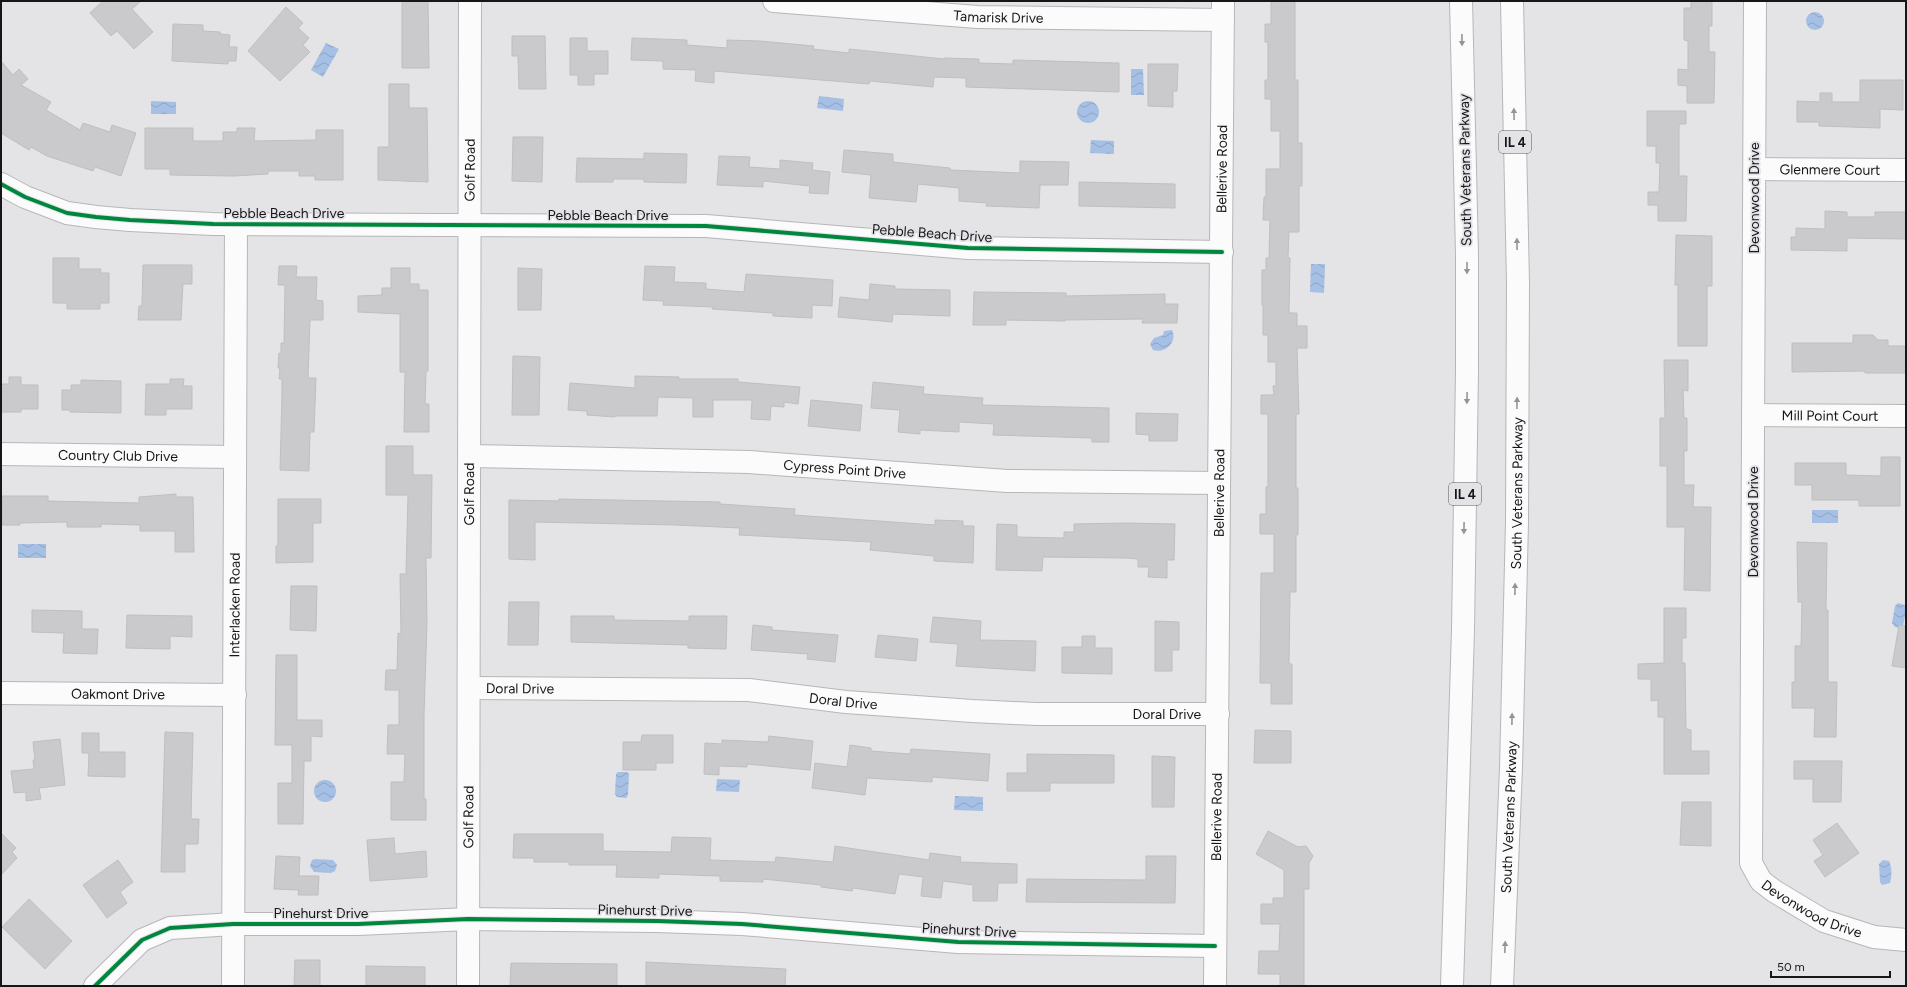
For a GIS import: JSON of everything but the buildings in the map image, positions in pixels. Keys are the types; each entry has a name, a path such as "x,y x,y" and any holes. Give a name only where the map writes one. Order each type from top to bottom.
{"main road":[{"name":"Golf Road","path":"468,986 470,688 470,1"},
{"name":"Tamarisk Drive","path":"774,1 977,17 1223,11"},
{"name":"South Veterans Parkway","path":"1452,986 1463,623 1467,372 1467,254 1461,1"},
{"name":"South Veterans Parkway","path":"1502,986 1511,768 1517,515 1518,283 1512,1"},
{"name":"Devonwood Drive","path":"1755,1 1751,863 1761,881 1774,891 1824,921 1874,937 1906,940"},
{"name":"Bellerive Road","path":"1215,986 1223,11"},
{"name":"Glenmere Court","path":"1755,169 1906,170"},
{"name":"Pebble Beach Drive","path":"1,184 25,197 67,213 96,217 236,224 706,226 968,248 1222,252"},
{"name":"Interlacken Road","path":"233,986 236,224"},
{"name":"Mill Point Court","path":"1754,415 1906,416"},
{"name":"Country Club Drive","path":"1,454 235,457"},
{"name":"Cypress Point Drive","path":"470,456 749,462 1008,481 1218,484"},
{"name":"Doral Drive","path":"470,688 749,690 846,702 972,711 1036,714 1218,714"},
{"name":"Oakmont Drive","path":"1,693 235,695"},
{"name":"Pinehurst Drive","path":"95,986 142,940 170,928 233,924 358,924 468,919 657,921 742,924 958,942 1215,946"}],"water":[{"path":"1815,12 1821,15 1824,21 1821,27 1815,30 1809,27 1806,21 1809,15"},
{"path":"326,43 339,49 323,77 311,70"},
{"path":"1131,69 1143,69 1144,95 1131,95"},
{"path":"819,96 844,99 843,111 817,108"},
{"path":"151,101 176,102 176,114 151,114"},
{"path":"1088,101 1096,104 1099,112 1096,120 1088,123 1080,120 1077,112 1080,104"},
{"path":"1091,140 1114,141 1114,154 1090,153"},
{"path":"1311,264 1325,264 1324,293 1310,292"},
{"path":"1172,330 1172,343 1166,349 1158,351 1153,350 1150,344 1154,338 1163,335 1164,331"},
{"path":"1812,510 1838,510 1838,523 1812,523"},
{"path":"18,544 46,544 46,558 18,558"},
{"path":"1898,603 1905,605 1906,611 1903,626 1900,628 1895,627 1892,623 1895,606"},
{"path":"618,772 627,772 629,774 628,795 626,798 617,797 615,794 616,774"},
{"path":"717,779 740,780 739,792 716,791"},
{"path":"325,780 333,783 336,791 333,799 325,802 317,799 314,791 317,783"},
{"path":"955,796 983,797 983,811 954,810"},
{"path":"312,860 333,860 337,865 335,871 331,873 314,872 310,866"},
{"path":"1883,860 1889,861 1891,866 1891,875 1890,883 1882,885 1880,882 1879,864"}],"cycle path":[{"path":"1,184 25,197 67,213 130,220 213,224 706,226 968,248 1222,252"},
{"path":"95,986 142,940 170,928 233,924 358,924 468,919 657,921 742,924 958,942 1215,946"}]}
